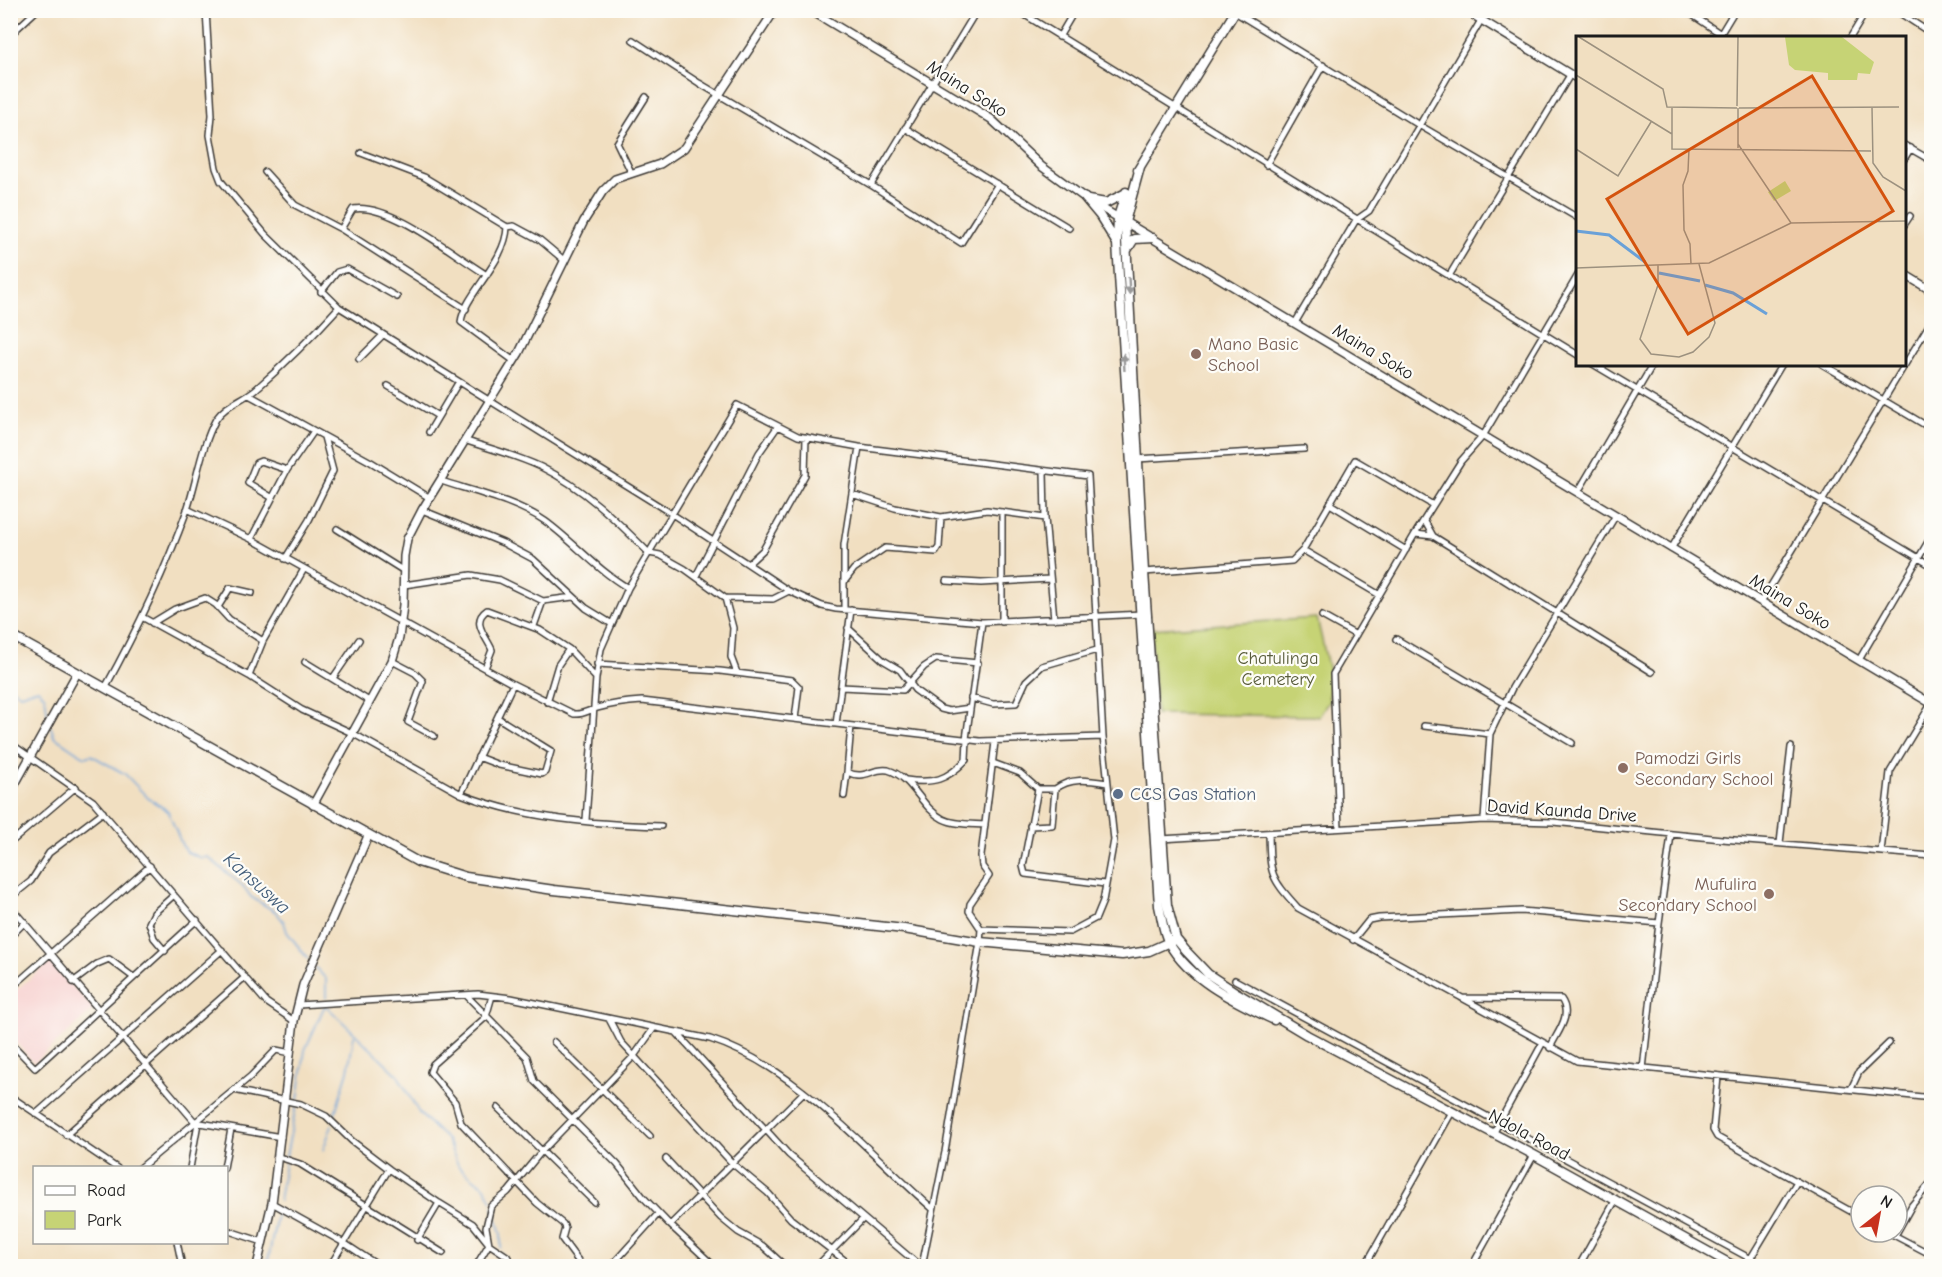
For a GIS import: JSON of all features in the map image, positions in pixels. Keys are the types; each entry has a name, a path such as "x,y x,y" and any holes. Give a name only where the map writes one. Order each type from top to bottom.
{"main road":[{"path":"1134,460 1117,244 1126,193 1236,11"},
{"path":"10,635 369,836 418,862 466,877 554,890 892,928 980,942 1122,955 1149,951 1173,940 1158,839 1134,460 1127,250 1121,220 1140,167"},
{"path":"1085,198 1106,203 1126,193"},
{"path":"1085,198 1105,223 1117,244"},
{"path":"1127,250 1134,239 1153,238"},
{"name":"Ndola Road","path":"1173,940 1216,980 1311,1037 1534,1155 1734,1266"}],"street":[{"path":"10,35 37,10"},
{"path":"207,10 212,115 210,129 218,175 265,234 321,292 339,307 715,541 789,591 822,606 982,622 1143,614"},
{"path":"313,805 392,661 401,621 405,545 422,510 467,441 514,361 584,221 603,191 615,178 660,164 684,148 721,95 774,10"},
{"name":"Maina Soko","path":"810,10 991,119 1041,166 1085,198 1931,704"},
{"path":"871,185 977,10"},
{"path":"1017,10 1576,354"},
{"path":"1059,37 1075,10"},
{"path":"1465,10 1576,78"},
{"path":"1295,323 1356,220 1369,211 1487,10"},
{"path":"1685,10 1719,35 1735,10"},
{"path":"1851,36 1867,10"},
{"path":"1895,10 1932,34"},
{"path":"1236,11 1419,125 1576,217"},
{"path":"633,40 871,185 961,243 998,184"},
{"path":"1266,165 1323,65"},
{"path":"1449,276 1570,75"},
{"path":"631,172 617,143 646,98"},
{"path":"905,128 1069,228"},
{"path":"1906,146 1932,161"},
{"path":"1906,157 1911,148"},
{"path":"361,153 424,177 507,228 514,226 540,240 565,261"},
{"path":"265,172 295,205 341,229 466,309"},
{"path":"341,229 353,209 375,211 402,223 487,275"},
{"path":"1906,223 1910,216"},
{"path":"507,228 506,239 461,318 463,325 514,361"},
{"path":"321,292 337,272 347,269 397,297"},
{"path":"1906,275 1932,291"},
{"path":"1339,828 1331,680 1378,594 1461,460 1482,436 1576,278"},
{"path":"105,688 142,617 187,509 216,419 225,408 249,395 306,344 339,307"},
{"path":"1906,364 1932,320"},
{"path":"359,359 383,335"},
{"path":"1596,366 1932,566"},
{"path":"1578,492 1652,366"},
{"path":"1671,549 1781,366"},
{"path":"1825,366 1932,429"},
{"path":"1761,602 1905,366"},
{"path":"429,432 458,383"},
{"path":"388,386 438,416"},
{"path":"249,395 372,462 430,498"},
{"path":"586,820 597,664 628,588 738,405 778,426 806,437 859,447 1088,476 1103,737 1114,840 1103,901 1096,918 1076,931 981,929"},
{"path":"696,576 759,453 778,426"},
{"path":"251,539 287,470 314,431"},
{"path":"285,559 305,527 333,471 324,437"},
{"path":"749,563 763,550 806,475 806,437"},
{"path":"467,441 540,466 564,480 593,499 649,553 665,557 696,576 709,589 725,598 773,599 789,591"},
{"path":"836,724 848,628 844,584 844,545 859,447"},
{"path":"1134,460 1304,448"},
{"path":"1140,573 1292,561 1303,550 1352,463 1359,460 1433,505"},
{"path":"271,498 248,483 256,463 261,461 287,470"},
{"path":"1044,471 1049,579 1054,619"},
{"path":"441,481 526,511 543,520 601,570 628,588"},
{"path":"852,494 895,508 941,517 978,510 1045,518"},
{"path":"1330,504 1406,550"},
{"path":"187,509 251,539 513,684 574,714 585,714 593,709 642,701 995,742 1103,737"},
{"path":"422,510 516,549 545,568 573,597 612,624"},
{"path":"1002,512 1002,622"},
{"path":"1484,820 1490,734 1505,701 1616,515"},
{"path":"844,584 854,569 885,548 936,552 939,547 941,517"},
{"path":"1424,520 1433,536"},
{"path":"337,529 404,571"},
{"path":"1415,534 1433,536 1558,611 1652,672"},
{"path":"1859,660 1932,535"},
{"path":"1303,550 1378,594"},
{"path":"249,676 263,641 304,569"},
{"path":"404,585 453,576 487,577 543,601 573,597"},
{"path":"946,581 1049,579"},
{"path":"218,607 230,588 252,593"},
{"path":"152,623 202,598 218,607 225,616 263,641"},
{"path":"725,598 733,628 731,657 737,673"},
{"path":"534,626 543,601"},
{"path":"485,668 492,650 479,627 484,612 491,611 510,620 534,626 569,649 596,678"},
{"path":"1322,616 1356,635"},
{"path":"142,617 249,676 302,710 352,733 461,794 492,807 540,816 661,826"},
{"path":"847,772 867,775 885,770 906,780 933,782 948,777 966,760 971,698 978,663 982,622"},
{"path":"848,628 883,660 900,670 910,685 945,711 970,708"},
{"path":"1396,639 1505,701 1572,743"},
{"path":"333,678 358,640"},
{"path":"547,702 558,665 569,649"},
{"path":"971,698 993,704 1016,703 1026,681 1042,666 1097,650"},
{"path":"841,687 903,690 924,667 936,659 978,663"},
{"path":"392,661 421,678 423,685 408,722 413,727 434,736"},
{"path":"305,662 369,701"},
{"path":"597,664 737,673 792,680 798,683 795,719"},
{"path":"10,793 77,673"},
{"path":"461,794 513,684"},
{"path":"1881,852 1890,772 1931,704"},
{"path":"478,757 512,768 542,774 545,772 550,750 498,718"},
{"path":"844,796 850,726"},
{"path":"1424,726 1490,734"},
{"path":"676,1032 764,1131 862,1220 921,1266 945,1152 980,942 981,929 969,910 970,904 989,876 982,866 981,856 995,742"},
{"path":"10,743 76,787 103,812 272,1007 294,1021"},
{"path":"1780,843 1791,747"},
{"path":"993,763 1020,774 1038,789 1055,789 1064,783 1080,780 1107,783"},
{"path":"906,780 920,798 943,819 985,825"},
{"path":"10,843 76,787"},
{"path":"1038,789 1023,866 1025,874 1105,884"},
{"path":"1030,826 1052,825 1055,789"},
{"path":"10,898 31,881 49,853 103,812"},
{"name":"David Kaunda Drive","path":"1158,839 1484,820 1553,822 1671,835 1932,856"},
{"path":"1269,833 1269,863 1274,881 1298,908 1542,1044 1588,1064 1932,1098"},
{"path":"1643,1069 1671,835"},
{"path":"257,1266 272,1203 294,1021 298,1005 308,973 369,836"},
{"path":"10,989 150,866"},
{"path":"165,951 154,938 149,923 154,913 174,895"},
{"path":"10,906 73,982 197,1122 281,1137"},
{"path":"1353,940 1369,920 1379,918 1521,911 1659,923"},
{"path":"10,1042 35,1068 132,976 165,951 197,920"},
{"path":"10,937 25,922"},
{"path":"36,1114 222,950"},
{"path":"73,982 93,967 109,959 132,976"},
{"path":"66,1135 91,1110 146,1065 245,977"},
{"path":"1235,980 1764,1266"},
{"path":"298,1005 466,995 492,996 710,1039 741,1050 804,1092 933,1209"},
{"path":"466,995 527,1057 534,1081 627,1175 658,1214 714,1266"},
{"path":"492,996 486,1017 433,1064 430,1072 455,1102 461,1123 537,1203 563,1224 565,1228 562,1239 564,1245 582,1266"},
{"path":"1461,998 1561,999 1566,1019 1550,1048"},
{"path":"609,1019 621,1042 733,1164 768,1193 792,1219 852,1266"},
{"path":"1311,1037 1320,1027"},
{"path":"476,1266 489,1244 486,1227 491,1206 518,1182 541,1152 634,1056 654,1028"},
{"path":"554,1042 650,1136"},
{"path":"1851,1089 1858,1072 1889,1043"},
{"path":"1493,1134 1542,1044"},
{"path":"141,1166 197,1122 277,1050 291,1053"},
{"path":"1718,1077 1713,1130 1717,1137 1849,1211"},
{"path":"234,1090 301,1104 326,1116 352,1141 389,1168 476,1228 481,1231 486,1227"},
{"path":"670,1225 804,1092"},
{"path":"10,1096 115,1166"},
{"path":"498,1108 594,1202"},
{"path":"1365,1266 1452,1112"},
{"path":"190,1166 197,1122"},
{"path":"224,1166 231,1129"},
{"path":"1472,1266 1534,1155"},
{"path":"279,1157 300,1164 369,1206 417,1240 443,1253"},
{"path":"666,1159 700,1197 738,1232 756,1240 785,1266"},
{"path":"330,1266 369,1206 389,1168"},
{"path":"1909,1210 1932,1181"},
{"path":"1746,1266 1797,1183"},
{"path":"1579,1266 1615,1201"},
{"path":"272,1203 344,1243 379,1266"},
{"path":"417,1240 440,1203"},
{"path":"611,1266 658,1214"},
{"path":"817,1266 862,1220"},
{"path":"476,1228 489,1244 501,1252 513,1266"},
{"path":"228,1231 262,1242"},
{"path":"1909,1241 1932,1255"},
{"path":"177,1244 182,1266"}],"shaded area":[{"path":"50,962 94,1009 34,1063 11,1037 10,995"}],"green space":[{"name":"Chatulinga Cemetery","path":"1317,618 1330,675 1329,701 1319,716 1156,714 1151,629"}],"waterway":[{"name":"Kansuswa","path":"10,684 20,694 38,689 45,697 48,717"},
{"name":"Kansuswa","path":"51,727 54,737 82,755 86,757 91,755 125,774 148,798 168,811 187,852 201,858 208,857 243,886 251,897 276,912 284,922 287,932 308,959"},
{"name":"Kansuswa","path":"315,967 326,979 326,998"},
{"name":"Kansuswa","path":"298,1100 305,1050 325,1005 397,1074 419,1113 447,1140 459,1167 485,1187 492,1201"},
{"path":"334,1116 348,1071 354,1036"},
{"path":"286,1156 296,1107"},
{"path":"323,1150 332,1125"},
{"path":"279,1201 285,1163"},
{"name":"Kansuswa","path":"493,1206 501,1234 501,1248"},
{"path":"267,1266 278,1209"},
{"name":"Kansuswa","path":"501,1253 507,1266"}],"place":[{"name":"Mano Basic School","path":"1196,354"},
{"name":"Pamodzi Girls Secondary School","path":"1623,768"},
{"name":"CCS Gas Station","path":"1118,794"},
{"name":"Mufulira Secondary School","path":"1769,894"}]}
